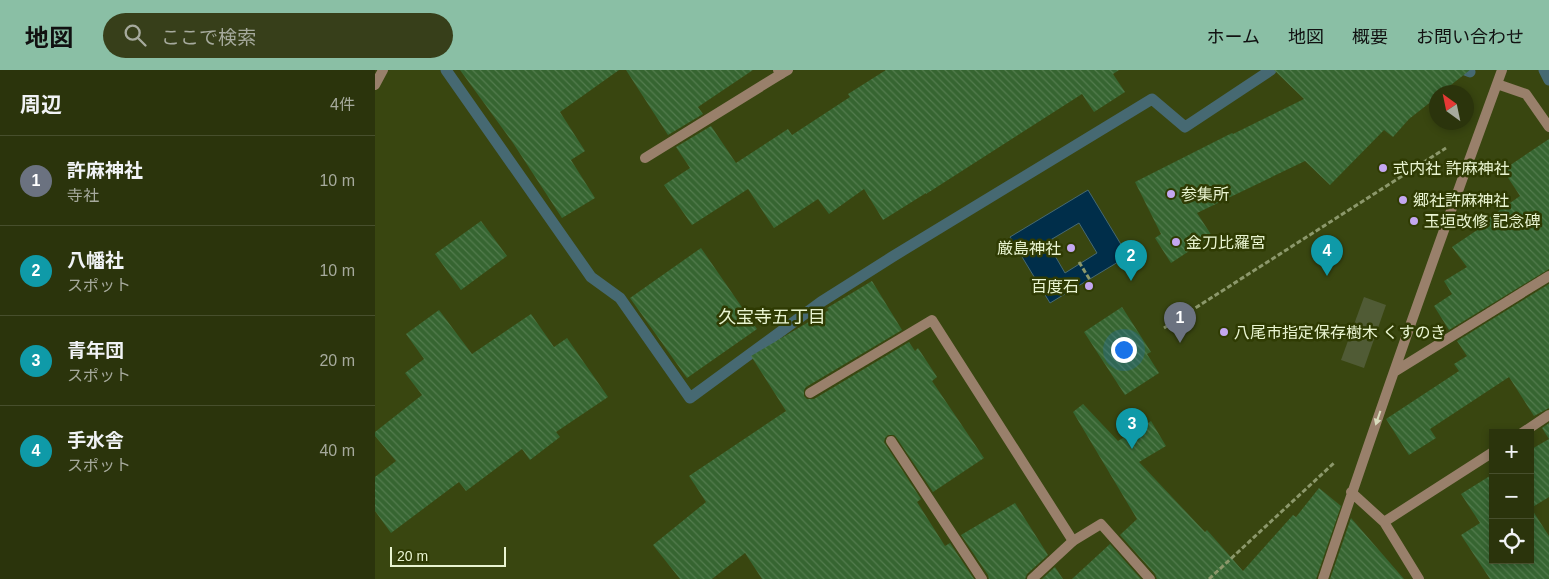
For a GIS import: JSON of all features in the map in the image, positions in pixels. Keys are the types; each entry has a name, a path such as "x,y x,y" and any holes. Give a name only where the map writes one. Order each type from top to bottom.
{"street":[{"path":"375,85 383,70"},
{"path":"1323,579 1393,372 1502,70"},
{"path":"645,158 783,71"},
{"path":"1497,84 1527,94 1549,127"},
{"path":"1393,372 1549,276"},
{"path":"810,393 933,320 1073,541"},
{"path":"1528,429 1549,415"},
{"path":"891,441 982,579"},
{"path":"1384,522 1489,455"},
{"path":"1351,492 1384,522 1419,579"},
{"path":"1032,579 1073,541 1101,524 1150,579"}],"path":[{"path":"1164,328 1483,125"},
{"path":"1079,262 1090,280"},
{"path":"1209,579 1354,444 1370,440"}],"green space":[{"path":"1364,297 1386,305 1364,368 1341,360"}],"water":[{"path":"1088,190 1128,256 1050,303 1010,237","holes":["1079,223 1097,253 1065,273 1047,242"]}],"building":[{"path":"460,70 619,70 560,112 585,151 571,160 595,198 562,218 513,143"},
{"path":"626,70 753,70 698,107 703,114 668,135"},
{"path":"886,70 1119,70 1113,74 1125,92 1094,112 1082,94 883,220 864,189 829,214 818,199 774,228 748,189 692,225 664,185 690,168 676,147 711,126 736,163 788,129 792,135 850,97 848,94"},
{"path":"1274,70 1470,70 1451,85 1429,85 1429,103 1409,119 1393,137 1384,130 1330,185 1305,161 1197,213 1212,236 1171,263 1155,238 1161,234 1135,182 1304,99"},
{"path":"1549,139 1549,269 1449,330 1434,306 1452,294 1444,281 1467,267 1452,247 1489,222 1487,219 1520,196 1503,170"},
{"path":"481,221 507,256 461,290 435,254"},
{"path":"701,248 757,329 687,378 630,298"},
{"path":"872,281 902,330 806,387 804,396 807,399 814,399 909,342 915,351 918,348 937,377 932,381 984,458 933,492 896,437 888,435 884,442 921,499 917,502 945,546 950,543 974,579 762,579 745,553 712,579 680,579 653,545 706,502 689,476 786,411 751,356 829,310 827,308"},
{"path":"1549,284 1549,408 1534,416 1509,377 1430,429 1436,438 1409,455 1386,419 1459,371 1454,364 1467,356 1457,341"},
{"path":"1122,307 1151,352 1147,354 1159,373 1125,395 1084,332"},
{"path":"439,310 472,354 531,314 554,347 567,338 608,397 556,432 560,437 530,460 522,449 466,491 459,482 391,533 375,511 375,477 396,461 375,436 375,432 422,395 405,373 424,359 406,334"},
{"path":"1083,404 1118,441 1151,421 1166,446 1139,462 1205,532 1207,530 1243,571 1293,515 1296,517 1319,488 1341,506 1316,579 1157,579 1155,574 1120,535 1137,519 1073,412"},
{"path":"1549,423 1549,439 1542,428"},
{"path":"1549,439 1549,497 1534,506 1534,474 1534,448"},
{"path":"1489,476 1489,564 1534,564 1534,513 1549,536 1549,579 1490,579 1461,535 1480,523 1461,494"},
{"path":"1015,503 1048,555 1027,574 1025,579 989,579 961,535"},
{"path":"1351,518 1404,579 1330,579"},
{"path":"1110,544 1141,579 1072,579"},
{"path":"1055,567 1063,579 1042,579"}],"waterway":[{"path":"446,70 591,277 620,298 690,398 821,302 1152,99 1185,127 1271,70"},
{"path":"1465,70 1470,72"},
{"path":"1544,70 1549,80"}],"place":[{"name":"式内社 許麻神社","path":"1383,168"},
{"name":"参集所","path":"1171,194"},
{"name":"郷社許麻神社","path":"1403,200"},
{"name":"玉垣改修 記念碑","path":"1414,221"},
{"name":"金刀比羅宮","path":"1176,242"},
{"name":"厳島神社","path":"1071,248"},
{"name":"手水舎","path":"1327,276"},
{"name":"八幡社","path":"1131,281"},
{"name":"百度石","path":"1089,286"},
{"name":"八尾市指定保存樹木 くすのき","path":"1224,332"},
{"name":"許麻神社","path":"1180,343"},
{"name":"青年団","path":"1132,449"}],"district":[{"name":"久宝寺五丁目","path":"772,317"}]}
